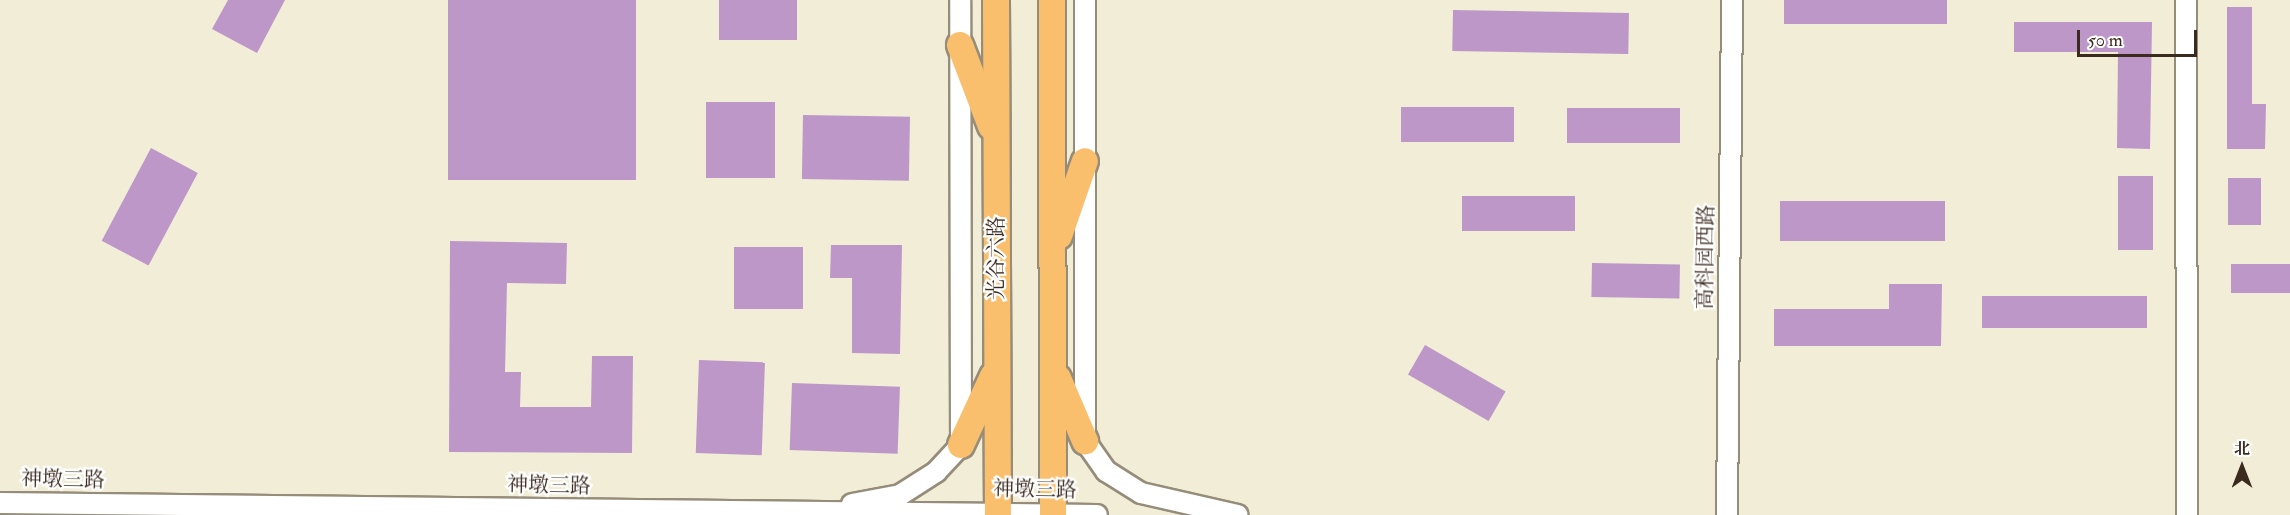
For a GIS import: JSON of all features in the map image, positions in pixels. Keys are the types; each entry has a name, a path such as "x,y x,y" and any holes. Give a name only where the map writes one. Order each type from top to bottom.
{"main road":[{"name":"光谷六路","path":"996,0 998,514"},
{"path":"1052,0 1053,515"},
{"path":"960,45 997,140"},
{"path":"1053,254 1085,160"},
{"path":"961,445 997,364"},
{"path":"1053,366 1085,441"}],"street":[{"path":"811,514 900,495 936,472 961,445 960,0"},
{"path":"1085,0 1085,441 1106,471 1142,493 1238,515"},
{"name":"高科园西路","path":"1727,515 1732,0"},
{"path":"2186,0 2187,515"},
{"name":"神墩三路","path":"0,503 811,514 1097,515"}],"building":[{"path":"228,0 285,0 257,53 212,29"},
{"path":"448,0 636,0 636,180 448,180"},
{"path":"719,0 797,0 797,40 719,40"},
{"path":"1784,0 1947,0 1947,24 1784,24"},
{"path":"2227,7 2252,7 2252,104 2266,104 2265,149 2227,149"},
{"path":"1453,10 1629,13 1628,54 1452,51"},
{"path":"2014,22 2152,22 2150,149 2117,148 2118,52 2014,52"},
{"path":"706,102 775,102 775,178 706,178"},
{"path":"1401,107 1514,107 1514,142 1401,142"},
{"path":"1567,108 1680,108 1680,143 1567,143"},
{"path":"803,115 910,117 909,181 802,179"},
{"path":"151,148 198,173 149,266 102,241"},
{"path":"2118,176 2153,176 2153,250 2118,250"},
{"path":"2228,178 2261,178 2261,225 2228,225"},
{"path":"1462,196 1575,196 1575,231 1462,231"},
{"path":"1780,201 1945,201 1945,241 1780,241"},
{"path":"450,241 567,243 566,284 507,283 505,372 521,372 520,407 591,407 592,356 633,356 632,453 449,452"},
{"path":"831,245 902,245 900,354 852,353 852,278 830,278"},
{"path":"734,247 803,247 803,309 734,309"},
{"path":"1592,263 1680,265 1679,299 1591,297"},
{"path":"2231,264 2290,264 2290,293 2231,293"},
{"path":"1889,284 1942,284 1941,346 1774,346 1774,309 1889,309"},
{"path":"1982,296 2147,296 2147,328 1982,328"},
{"path":"1425,345 1506,392 1489,421 1408,374"},
{"path":"699,360 765,362 762,455 696,453"},
{"path":"792,383 900,387 898,454 790,450"}]}
